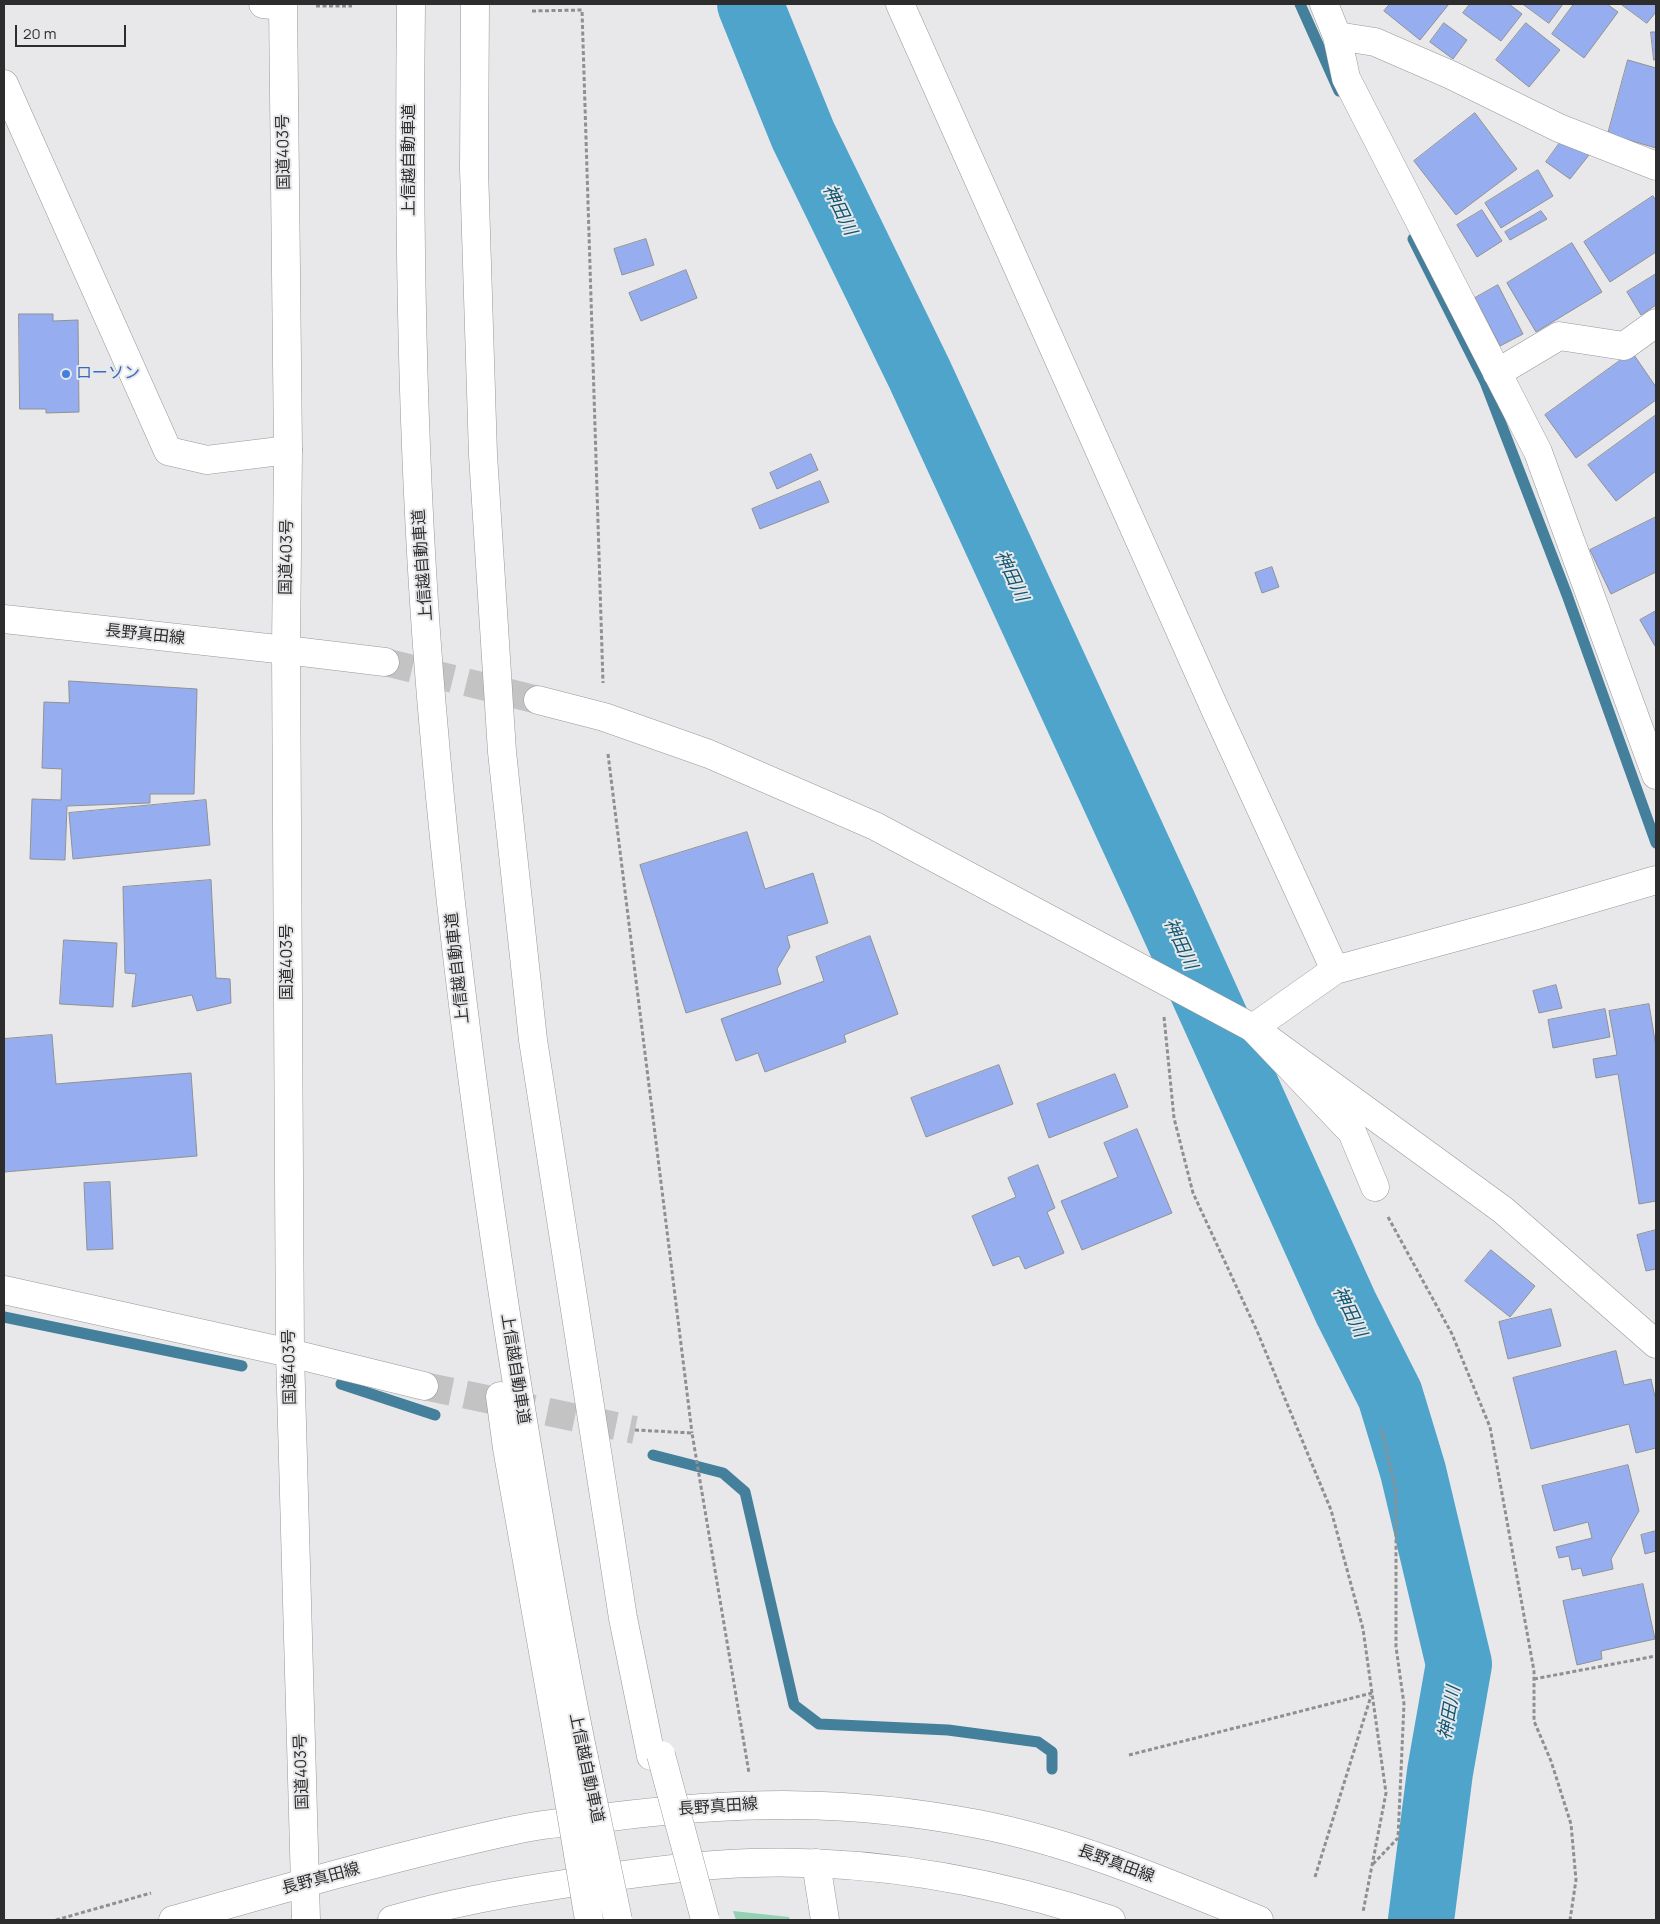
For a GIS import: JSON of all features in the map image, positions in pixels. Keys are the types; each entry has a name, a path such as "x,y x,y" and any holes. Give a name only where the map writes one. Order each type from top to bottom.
{"main road":[{"name":"上信越自動車道","path":"411,4 409,160 416,459 433,729 460,994 472,1176 507,1448 573,1759 618,1920"},
{"path":"475,4 474,169 483,455 502,752 533,1040 623,1618 698,1920"},
{"path":"900,4 1207,691 1335,970"},
{"path":"1324,4 1337,36 1346,78 1538,452 1656,775"},
{"name":"国道403号","path":"276,5 288,450 286,650 290,1353 306,1920"},
{"path":"1337,36 1375,42 1452,75 1559,128 1656,166"},
{"path":"4,84 168,450 207,460 288,450"},
{"path":"1497,373 1559,336 1624,346 1656,323"},
{"name":"長野真田線","path":"4,619 385,662"},
{"path":"538,700 604,717 709,754 875,826 1252,1028 1503,1210 1656,1344"},
{"path":"1252,1028 1335,970 1530,917 1656,880"},
{"path":"1252,1028 1352,1132 1375,1187"},
{"path":"4,1290 290,1353 424,1386"},
{"path":"573,1759 589,1920"},
{"name":"長野真田線","path":"173,1920 306,1882 517,1829 688,1808 754,1804 843,1805 903,1811 980,1824 1061,1845 1130,1868 1259,1920"},
{"path":"392,1920 532,1888 643,1872 750,1863 816,1863 927,1873 1071,1907 1111,1920"},
{"path":"816,1863 825,1920"}],"path":[{"path":"532,11 582,10 604,717 692,1433 754,1804"},
{"path":"1170,983 1165,1044 1174,1118 1194,1193 1257,1331 1331,1510 1364,1629 1386,1793 1362,1912"},
{"path":"1375,1187 1393,1230 1452,1334 1490,1427 1534,1679 1534,1722 1551,1761 1571,1824 1576,1880 1570,1920"},
{"path":"1372,1866 1398,1838 1404,1704 1396,1647 1396,1491 1381,1427"},
{"path":"635,1430 692,1433"},
{"path":"1534,1679 1656,1656"},
{"path":"1129,1755 1372,1693"},
{"path":"1315,1877 1372,1693"},
{"path":"56,1920 160,1891"}],"green space":[{"path":"733,1911 789,1917 790,1920 736,1920"}],"building":[{"path":"1390,4 1449,4 1420,40 1384,11"},
{"path":"1470,4 1509,4 1522,14 1501,41 1463,13"},
{"path":"1523,4 1563,4 1549,23"},
{"path":"1574,4 1607,4 1618,12 1584,58 1552,34"},
{"path":"1621,4 1656,4 1656,12 1647,23"},
{"path":"1444,23 1467,40 1453,59 1430,42"},
{"path":"1526,23 1560,50 1529,87 1496,60"},
{"path":"1651,32 1656,32 1656,59 1654,60"},
{"path":"1628,60 1656,68 1656,148 1608,134"},
{"path":"1475,113 1517,169 1456,215 1414,161"},
{"path":"1564,137 1589,155 1570,179 1546,162"},
{"path":"1538,170 1553,196 1501,228 1485,203"},
{"path":"1653,196 1656,201 1656,252 1610,282 1584,242"},
{"path":"1482,210 1502,241 1477,257 1457,225"},
{"path":"1541,211 1547,219 1510,240 1505,232"},
{"path":"646,239 654,265 622,275 614,249"},
{"path":"1572,243 1602,292 1536,332 1507,283"},
{"path":"686,270 697,298 641,321 629,293"},
{"path":"1656,274 1656,305 1641,315 1627,292"},
{"path":"1498,285 1523,334 1500,346 1475,298"},
{"path":"19,314 53,314 53,321 78,320 79,412 46,413 46,409 20,409"},
{"path":"1632,352 1656,387 1656,400 1576,458 1545,415"},
{"path":"1656,415 1656,471 1616,501 1588,465"},
{"path":"811,454 818,470 777,489 770,473"},
{"path":"820,481 829,502 760,529 752,509"},
{"path":"1656,517 1656,572 1611,594 1590,550"},
{"path":"1272,567 1279,587 1262,593 1255,573"},
{"path":"1656,611 1656,645 1655,646 1640,620"},
{"path":"69,681 197,689 194,794 150,794 150,803 67,806 65,860 30,859 32,799 61,800 62,769 42,768 44,702 69,703"},
{"path":"206,800 210,845 73,859 69,813"},
{"path":"747,832 765,889 813,873 828,923 787,936 790,947 777,969 781,984 686,1013 640,865"},
{"path":"211,880 216,978 230,979 231,1003 197,1011 192,995 132,1007 136,974 125,973 123,887"},
{"path":"870,936 898,1014 844,1035 846,1042 765,1072 758,1053 736,1061 721,1019 824,981 816,957"},
{"path":"64,940 117,943 113,1007 60,1004"},
{"path":"1556,985 1562,1008 1539,1013 1533,991"},
{"path":"1649,1004 1656,1047 1656,1201 1639,1204 1618,1074 1596,1078 1593,1059 1617,1055 1609,1011"},
{"path":"1605,1009 1610,1037 1553,1048 1548,1020"},
{"path":"52,1035 56,1084 191,1073 197,1156 4,1172 4,1039"},
{"path":"999,1065 1013,1104 926,1137 911,1098"},
{"path":"1115,1074 1128,1107 1049,1138 1037,1104"},
{"path":"1137,1129 1172,1213 1082,1250 1061,1201 1118,1177 1104,1143"},
{"path":"1038,1165 1055,1208 1047,1212 1064,1253 1025,1269 1019,1256 993,1266 972,1216 1016,1197 1008,1178"},
{"path":"110,1182 113,1249 87,1250 84,1183"},
{"path":"1656,1230 1656,1269 1646,1271 1637,1235"},
{"path":"1491,1250 1535,1286 1510,1317 1465,1281"},
{"path":"1551,1309 1561,1346 1508,1359 1499,1322"},
{"path":"1616,1351 1624,1385 1651,1379 1656,1401 1656,1448 1636,1453 1629,1424 1531,1449 1513,1378"},
{"path":"1628,1465 1639,1511 1611,1559 1613,1569 1583,1576 1581,1568 1572,1570 1569,1556 1559,1558 1556,1547 1592,1538 1588,1522 1554,1531 1542,1486"},
{"path":"1656,1531 1656,1551 1645,1554 1641,1535"},
{"path":"1643,1584 1655,1639 1601,1651 1602,1659 1577,1665 1563,1601"}],"waterway":[{"name":"神田川","path":"750,4 803,135 919,373 1163,903 1346,1308 1390,1395 1413,1471 1459,1664 1440,1772 1421,1920"},
{"path":"1300,4 1339,91"},
{"path":"1413,239 1485,382 1567,595 1656,843"},
{"path":"4,1317 242,1366"},
{"path":"341,1384 435,1415"},
{"path":"653,1455 723,1473 745,1492 794,1705 819,1724 948,1730 1038,1742 1052,1752 1052,1769"}],"tunnel":[{"path":"385,662 538,700"},
{"path":"424,1386 635,1430"}],"place":[{"name":"ローソン","path":"66,374"}]}
